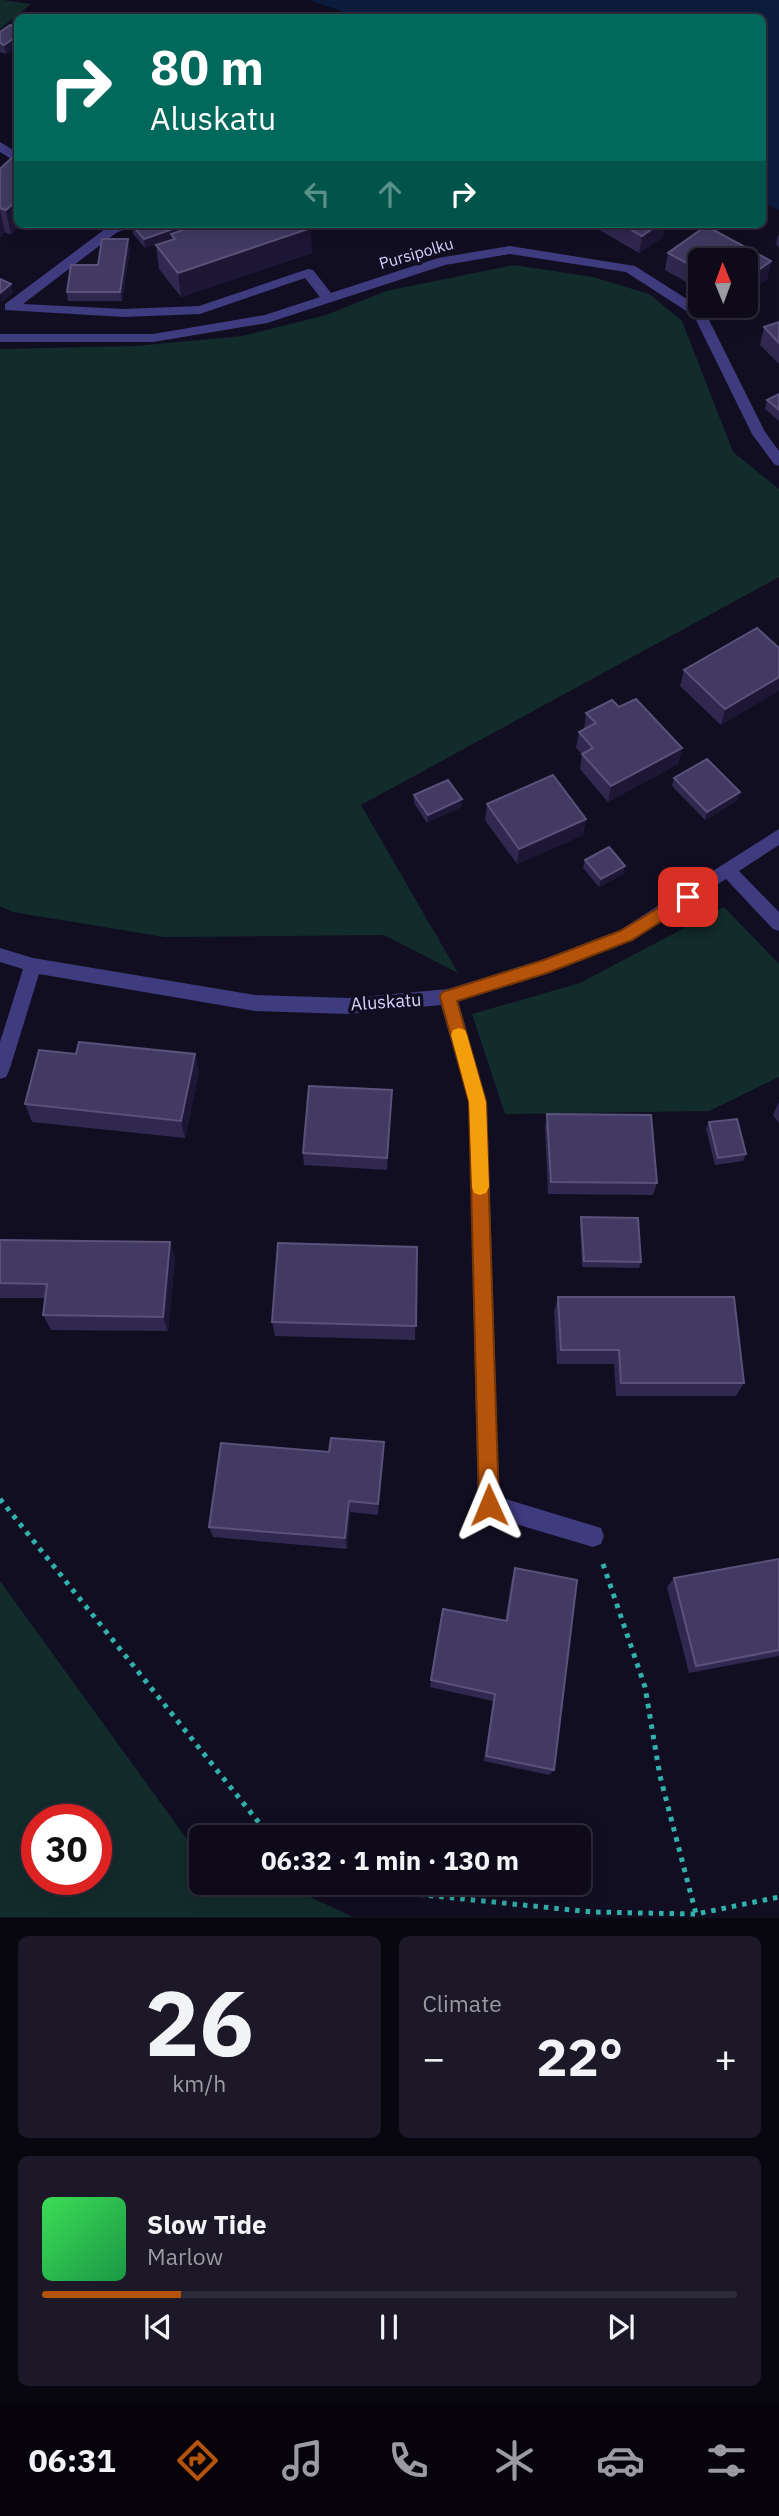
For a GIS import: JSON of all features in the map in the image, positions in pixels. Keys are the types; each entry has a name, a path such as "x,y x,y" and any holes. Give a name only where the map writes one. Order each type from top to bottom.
{"street":[{"path":"5,311 109,228"},
{"name":"Pursipolku","path":"0,338 153,338 267,319 443,261 510,250 630,269 699,313 759,433 779,461"},
{"path":"5,311 124,313 200,310 308,273 329,299"},
{"name":"Aluskatu","path":"0,955 33,965 255,1003 349,1006 448,997 547,966 626,936 779,836"},
{"path":"729,871 779,925"},
{"path":"0,1070 33,965"},
{"path":"448,997 478,1102 489,1505 593,1536"}],"path":[{"path":"0,1499 261,1825"},
{"path":"593,1536 645,1687 660,1776 696,1914"},
{"path":"416,1895 592,1912 696,1914 779,1897"}],"green space":[{"path":"0,0 31,4 19,14 14,14 14,18 0,29"},
{"path":"514,265 593,277 649,294 682,321 733,452 779,489 779,577 361,805 458,973 384,935 164,937 13,912 0,906 0,349 136,346 242,336 326,315 386,291"},
{"path":"724,907 779,964 779,1077 709,1111 505,1114 472,1014 580,983"},
{"path":"0,1581 189,1839 189,1895 306,1895 353,1917 0,1917"}],"water":[{"path":"309,0 779,0 779,210 766,204 766,14 349,14"}],"building":[{"path":"10,25 14,26 14,38 4,45 0,43 0,32"},
{"path":"14,156 14,203 6,210 0,208 0,169"},
{"path":"135,228 176,228 144,239"},
{"path":"189,228 311,228 178,273 156,245 175,239 171,234"},
{"path":"628,228 653,228 642,236"},
{"path":"703,228 710,228 747,248 688,248 688,264 668,253"},
{"path":"102,239 128,239 120,292 67,292 71,265 98,265"},
{"path":"758,254 771,261 758,270"},
{"path":"0,279 11,284 0,293"},
{"path":"779,322 779,343 764,327"},
{"path":"779,394 779,410 767,400"},
{"path":"757,628 779,648 779,677 725,709 684,670"},
{"path":"636,699 682,748 611,786 582,754 593,748 579,732 596,723 586,713 612,700 619,707"},
{"path":"707,759 740,792 707,812 674,778"},
{"path":"553,775 586,819 519,849 487,804"},
{"path":"448,780 462,799 428,815 414,795"},
{"path":"609,847 625,866 601,879 585,860"},
{"path":"79,1042 195,1054 181,1121 25,1104 39,1050 76,1054"},
{"path":"309,1086 392,1090 387,1158 303,1153"},
{"path":"547,1114 651,1115 657,1183 551,1182"},
{"path":"737,1119 746,1154 718,1158 709,1122"},
{"path":"581,1217 638,1218 641,1262 584,1261"},
{"path":"0,1240 170,1242 163,1317 43,1315 47,1284 0,1283"},
{"path":"278,1243 417,1247 416,1326 272,1322"},
{"path":"558,1297 734,1297 744,1383 621,1383 619,1350 561,1350"},
{"path":"331,1438 384,1442 378,1504 349,1501 345,1538 209,1527 221,1443 329,1452"},
{"path":"779,1559 779,1650 696,1666 674,1578"},
{"path":"515,1568 577,1580 554,1770 486,1756 495,1694 431,1680 443,1609 507,1621"}],"slow traffic":[{"path":"459,1035 478,1102 480,1187"}],"route":[{"path":"489,1505 478,1102 448,997 547,966 626,936 688,897"}]}
